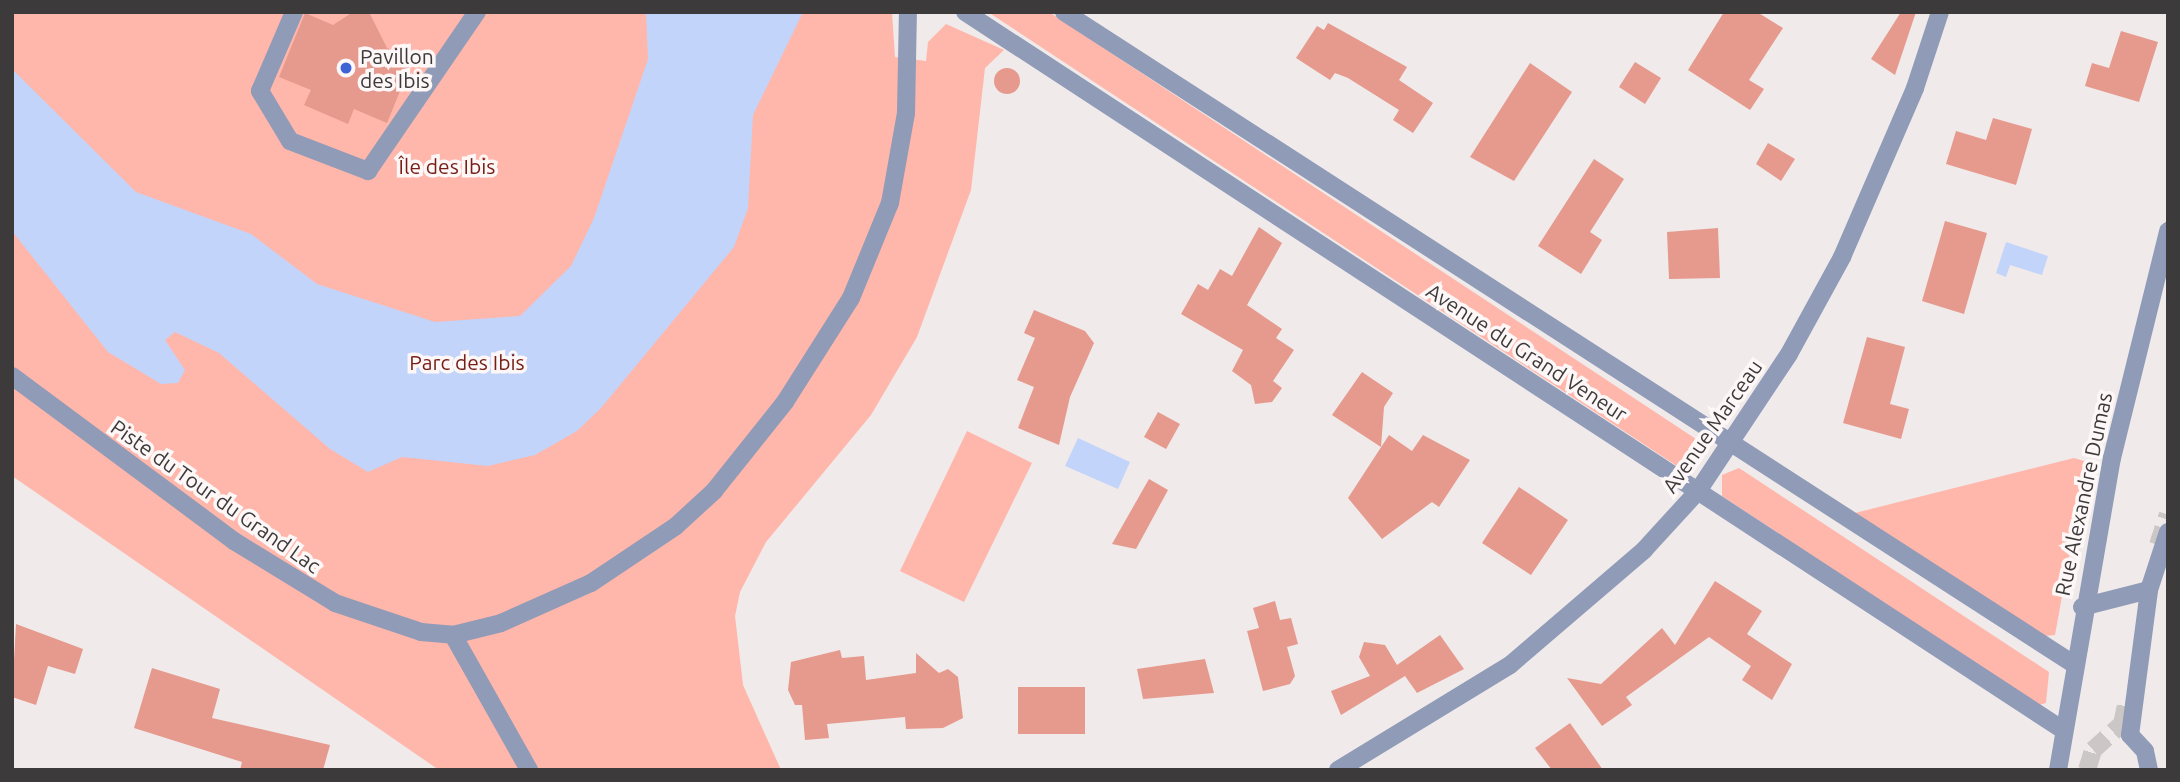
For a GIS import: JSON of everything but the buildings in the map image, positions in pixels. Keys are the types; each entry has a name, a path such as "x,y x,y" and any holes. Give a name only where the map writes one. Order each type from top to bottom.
{"street":[{"path":"294,12 260,91 289,141 368,171 477,12"},
{"name":"Piste du Tour du Grand Lac","path":"12,376 302,585 380,622 453,635 548,604 635,556 714,491 785,402 852,298 886,215 906,113 908,12"},
{"name":"Avenue du Grand Veneur","path":"965,12 2063,730"},
{"name":"Avenue du Grand Veneur","path":"1064,12 2075,666"},
{"name":"Avenue Marceau","path":"1338,770 1510,666 1644,550 1698,491 1732,444 1842,257 1915,88 1940,12"},
{"name":"Rue Alexandre Dumas","path":"2057,770 2082,607 2168,231"},
{"path":"2149,770 2145,751 2130,735 2149,590 2168,532"},
{"path":"2082,607 2149,590"},
{"path":"453,635 529,770"}],"green space":[{"name":"Parc des Ibis","path":"12,12 892,12 895,57 926,61 928,42 946,24 1004,50 985,68 971,190 917,337 871,415 766,542 740,592 735,616 743,685 781,770 439,770 12,476"},
{"path":"988,12 1049,12 1699,441 1700,460 1683,470"},
{"path":"967,431 1032,463 964,602 900,571"},
{"path":"2074,458 2084,461 2085,469 2055,635 2045,636 1851,514"},
{"path":"1739,468 2049,672 2046,703 2039,705 1722,496 1722,475"}],"water":[{"path":"646,12 803,12 753,115 748,208 734,247 601,408 577,431 535,455 488,466 402,457 368,472 330,449 219,353 175,332 165,340 185,370 178,383 161,384 108,352 12,231 12,69 136,192 251,234 317,284 435,322 520,316 571,266 594,218 648,59"},
{"path":"2006,242 2048,256 2042,275 2010,265 2006,277 1996,273"},
{"path":"1078,438 1130,462 1118,489 1065,466"}],"tunnel":[{"path":"2158,545 2168,515"},
{"path":"2087,770 2093,750 2122,724 2127,700"}],"place":[{"name":"Pavillon des Ibis","path":"346,68"}],"park label":[{"name":"Île des Ibis","path":"447,166"}]}
